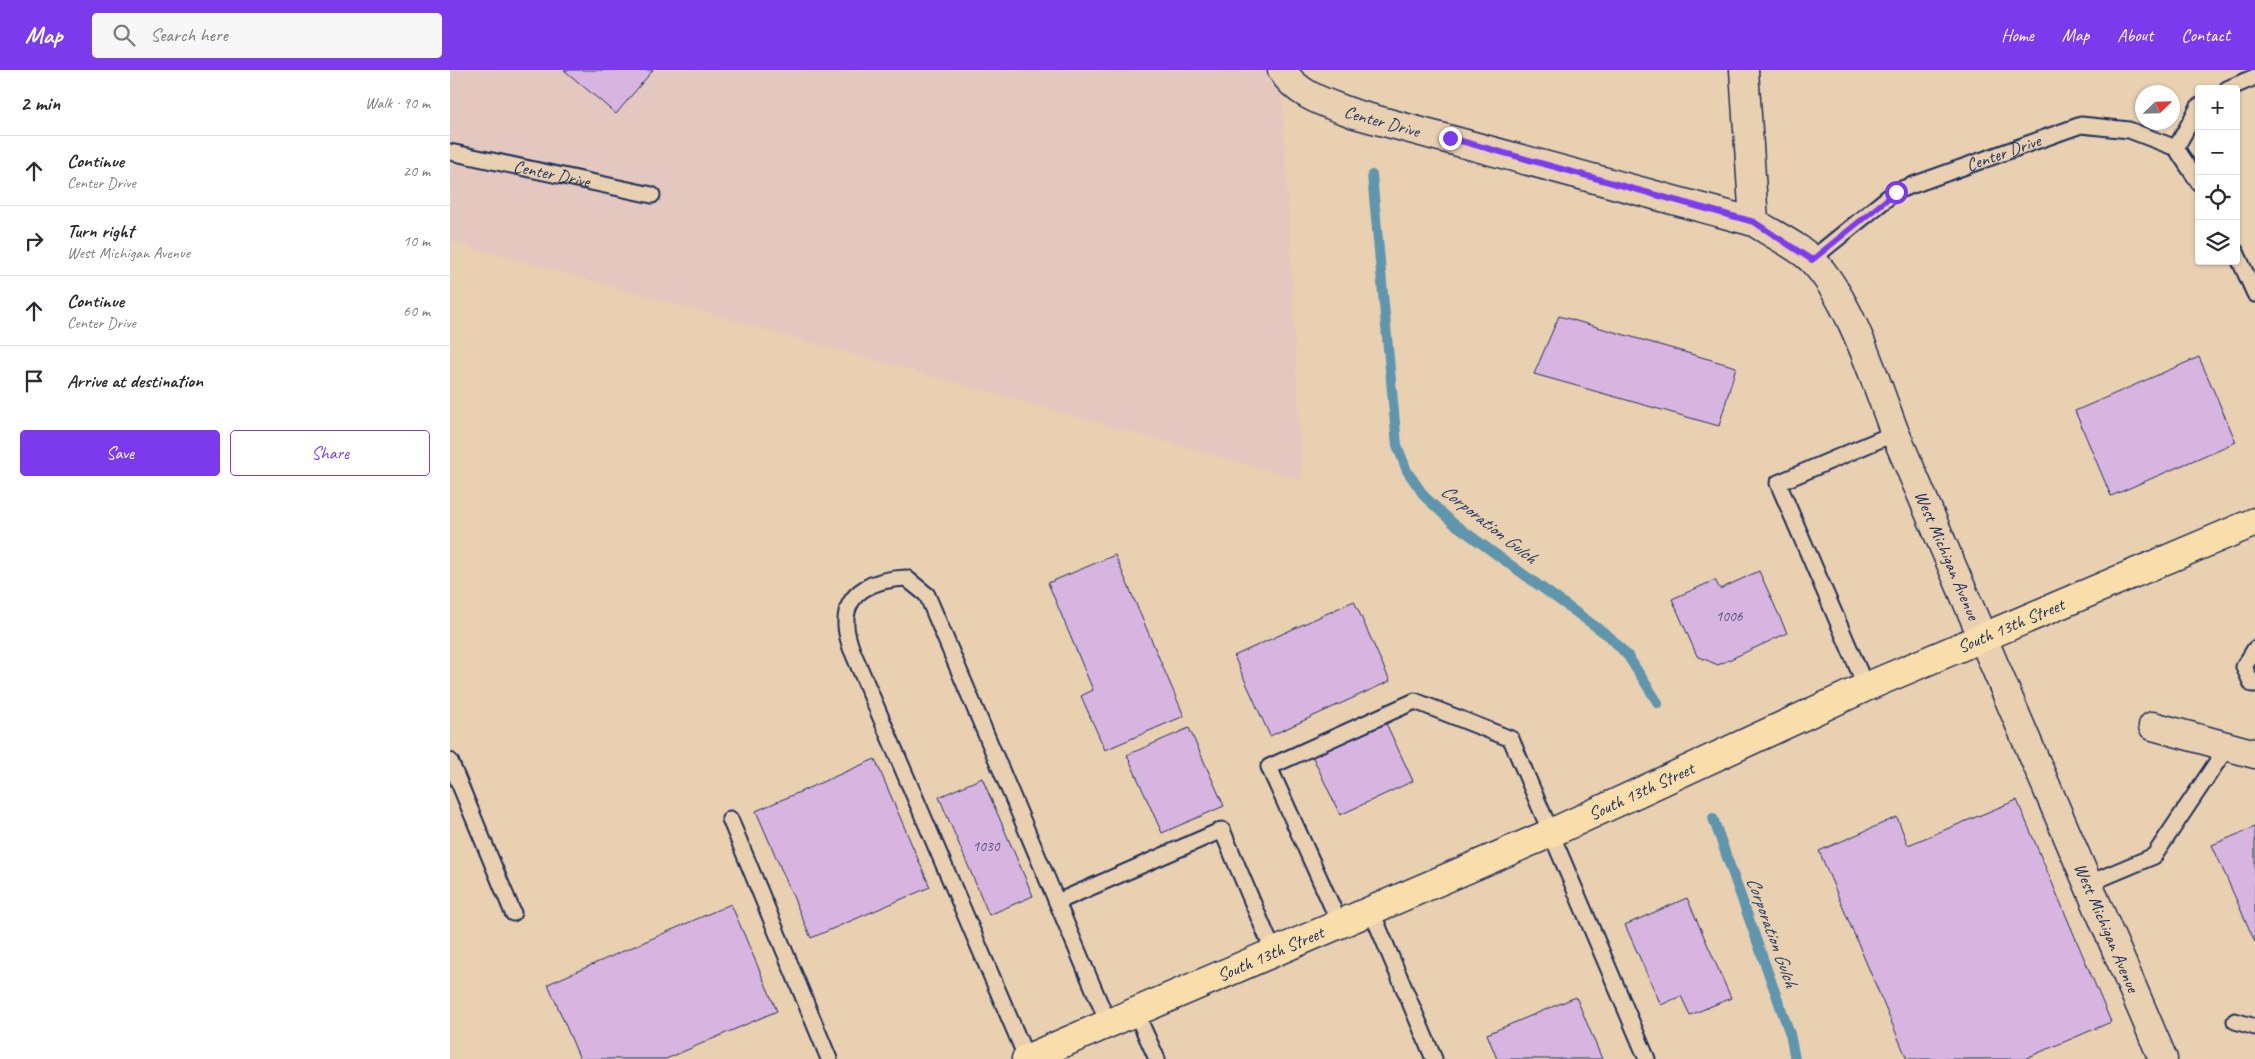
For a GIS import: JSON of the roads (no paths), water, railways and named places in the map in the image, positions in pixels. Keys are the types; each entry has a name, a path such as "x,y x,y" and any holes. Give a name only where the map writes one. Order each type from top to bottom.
{"highway":[{"name":"South 13th Street","path":"1027,1059 1551,833 1866,687 1984,639 2255,522"}],"street":[{"name":"Center Drive","path":"1282,70 1288,80 1315,99 1355,114 1754,222"},
{"path":"1744,70 1754,222"},
{"name":"West Michigan Avenue","path":"1754,222 1812,260 1837,294 2164,1059"},
{"path":"2153,726 2255,754"}],"lane":[{"path":"2236,85 2255,77"},
{"path":"2195,113 2176,148 2195,177"},
{"name":"Center Drive","path":"1812,260 1896,192 2082,125 2129,130 2176,148"},
{"name":"Center Drive","path":"450,152 652,195"},
{"path":"2240,261 2255,294"},
{"path":"1866,687 1778,483 1896,433"},
{"path":"1027,1059 851,648 846,625 847,609 858,592 871,584 888,579 906,578 926,595 1109,1025"},
{"path":"2255,649 2244,667 2252,684 2255,684"},
{"path":"1340,924 1269,767 1415,701 1512,739 1647,1059"},
{"path":"2090,883 2154,856 2227,747"},
{"path":"450,761 513,913"},
{"path":"730,819 829,1059"},
{"path":"1057,902 1222,830 1274,953"},
{"path":"1371,910 1434,1059"},
{"path":"1136,1013 1157,1059"},
{"path":"2236,1021 2255,1026"}],"waterway":[{"name":"Corporation Gulch","path":"1372,175 1397,445 1407,471 1425,497 1453,523 1610,637 1628,656 1658,703"},
{"name":"Corporation Gulch","path":"1713,818 1790,1034 1795,1059"}]}
